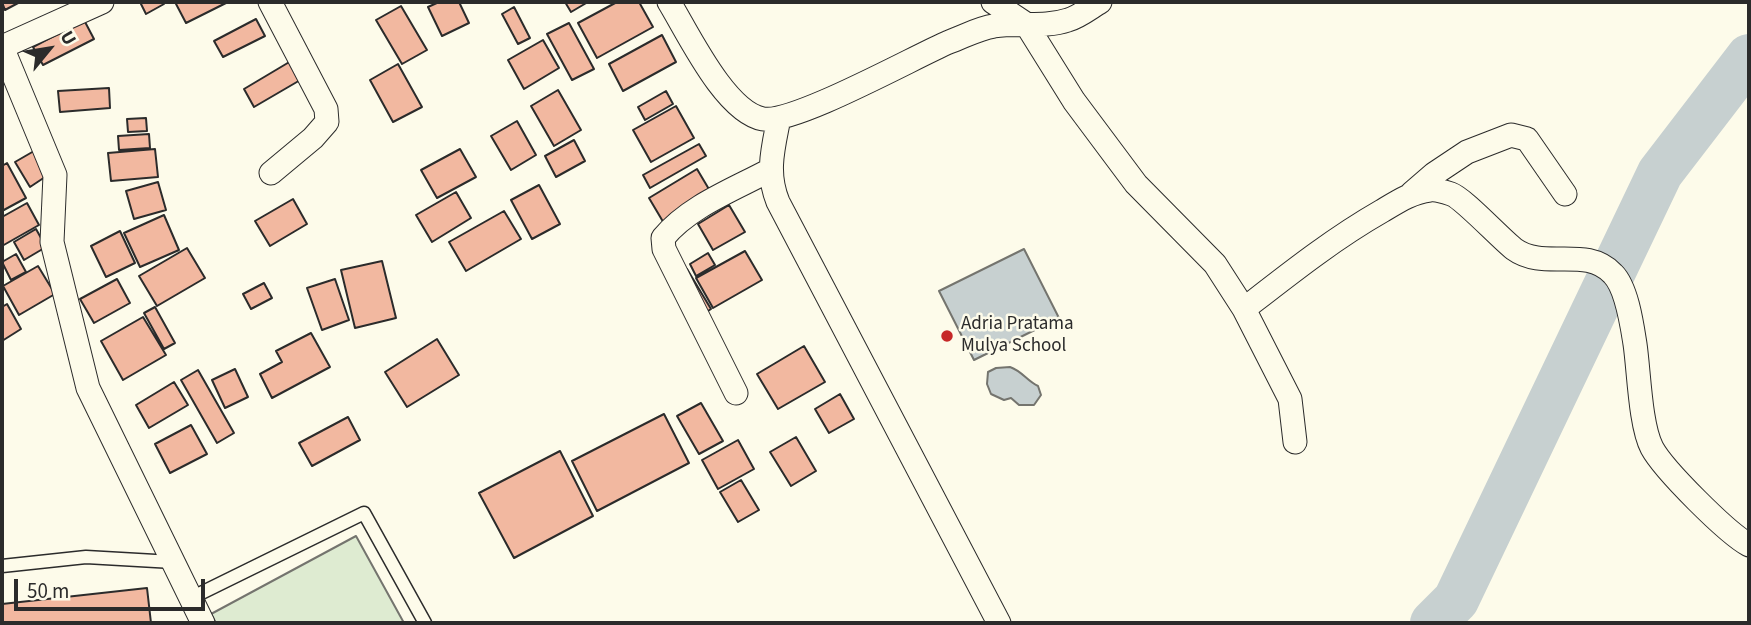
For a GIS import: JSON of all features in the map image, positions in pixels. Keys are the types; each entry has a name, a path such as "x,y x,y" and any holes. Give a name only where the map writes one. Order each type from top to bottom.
{"street":[{"path":"102,2 2,47 55,175 52,242 88,388 203,623"},
{"path":"270,2 326,109 327,122 313,138 271,173"},
{"path":"669,2 725,93 763,119 779,118 814,106 949,42 991,26 1070,20 1100,2"},
{"path":"993,2 1026,24 1074,101 1136,184 1215,264 1244,309 1290,399 1295,442"},
{"path":"779,118 770,170 778,202 999,623"},
{"path":"1244,309 1344,233 1410,195 1434,174 1467,152 1511,135 1527,139 1565,194"},
{"path":"736,393 664,249 663,238 670,229 703,206 770,170"},
{"path":"1410,195 1433,189 1454,195 1519,253 1536,259 1584,259 1601,264 1615,275 1631,314 1645,420 1652,447 1671,472 1716,518 1749,545"}],"lane":[{"path":"191,598 364,513 425,623"},
{"path":"2,566 86,557 173,562"}],"green space":[{"path":"356,536 404,623 216,623 211,614"}],"shaded area":[{"path":"1024,249 1059,318 974,360 939,291"},
{"path":"1010,367 1038,386 1041,395 1034,405 1019,405 1011,398 1004,400 991,394 987,384 988,372 996,368"}],"building":[{"path":"2,2 20,2 5,10"},
{"path":"140,2 163,2 164,4 146,14"},
{"path":"175,2 228,2 186,23"},
{"path":"439,2 459,2 469,23 442,36 428,7"},
{"path":"565,2 588,2 571,12"},
{"path":"617,2 639,2 653,27 597,58 578,23"},
{"path":"401,6 427,50 402,64 376,20"},
{"path":"514,7 530,38 518,44 502,14"},
{"path":"256,19 265,36 223,57 214,41"},
{"path":"84,20 94,39 43,65 33,47"},
{"path":"569,23 594,69 572,80 547,34"},
{"path":"662,35 676,62 623,91 609,64"},
{"path":"543,40 559,68 524,89 508,60"},
{"path":"291,61 302,79 254,107 244,89"},
{"path":"398,64 422,107 393,122 370,80"},
{"path":"109,88 110,108 60,112 58,91"},
{"path":"558,90 581,130 554,146 531,106"},
{"path":"666,91 673,104 645,120 638,107"},
{"path":"676,106 694,138 651,162 633,130"},
{"path":"146,118 147,131 128,132 127,119"},
{"path":"517,121 536,155 511,170 491,136"},
{"path":"149,134 150,148 119,150 118,136"},
{"path":"574,140 585,161 556,177 545,156"},
{"path":"699,144 706,156 650,188 643,175"},
{"path":"155,149 158,177 111,181 108,153"},
{"path":"460,149 476,177 437,198 421,170"},
{"path":"34,151 48,175 30,187 15,162"},
{"path":"7,163 26,198 2,211 2,166"},
{"path":"697,169 713,196 665,225 649,198"},
{"path":"158,182 166,210 134,219 126,191"},
{"path":"539,185 560,224 532,239 511,200"},
{"path":"456,192 471,218 432,242 416,215"},
{"path":"293,199 307,224 270,246 255,221"},
{"path":"27,203 39,225 2,246 2,217"},
{"path":"729,205 745,232 713,250 698,224"},
{"path":"504,211 521,239 466,271 449,242"},
{"path":"164,215 179,250 140,267 124,233"},
{"path":"36,229 46,247 24,260 14,242"},
{"path":"120,231 135,263 106,277 91,246"},
{"path":"187,248 205,278 157,306 139,276"},
{"path":"745,251 762,280 713,308 696,278"},
{"path":"708,253 715,265 696,276 690,264"},
{"path":"16,254 26,272 11,280 2,262"},
{"path":"382,261 396,318 355,328 341,270"},
{"path":"38,266 55,294 19,315 3,286"},
{"path":"687,269 711,309 702,315 678,274"},
{"path":"117,279 130,303 94,323 80,299"},
{"path":"335,279 349,320 322,330 307,288"},
{"path":"264,283 272,298 251,309 243,294"},
{"path":"7,304 21,329 2,341 2,307"},
{"path":"155,307 175,343 164,349 144,313"},
{"path":"143,317 166,355 123,380 101,341"},
{"path":"311,333 330,367 272,398 260,374 282,362 276,351"},
{"path":"437,339 459,375 407,407 385,372"},
{"path":"804,346 825,382 778,409 757,374"},
{"path":"235,369 248,397 225,408 212,380"},
{"path":"198,370 234,433 217,443 181,380"},
{"path":"174,382 188,405 149,428 136,405"},
{"path":"840,394 854,419 829,433 815,409"},
{"path":"701,403 723,441 699,454 677,416"},
{"path":"664,414 689,463 597,511 572,461"},
{"path":"348,417 360,440 312,466 299,443"},
{"path":"191,425 207,454 170,473 155,444"},
{"path":"796,437 816,471 791,486 770,452"},
{"path":"738,440 754,469 718,489 702,460"},
{"path":"560,451 593,516 514,558 479,493"},
{"path":"741,480 759,510 738,522 720,492"},
{"path":"147,588 151,623 2,623 2,604"}],"waterway":[{"path":"1433,623 1456,600 1660,173 1749,57"}],"place":[{"name":"Adria Pratama Mulya School","path":"947,336"}]}
